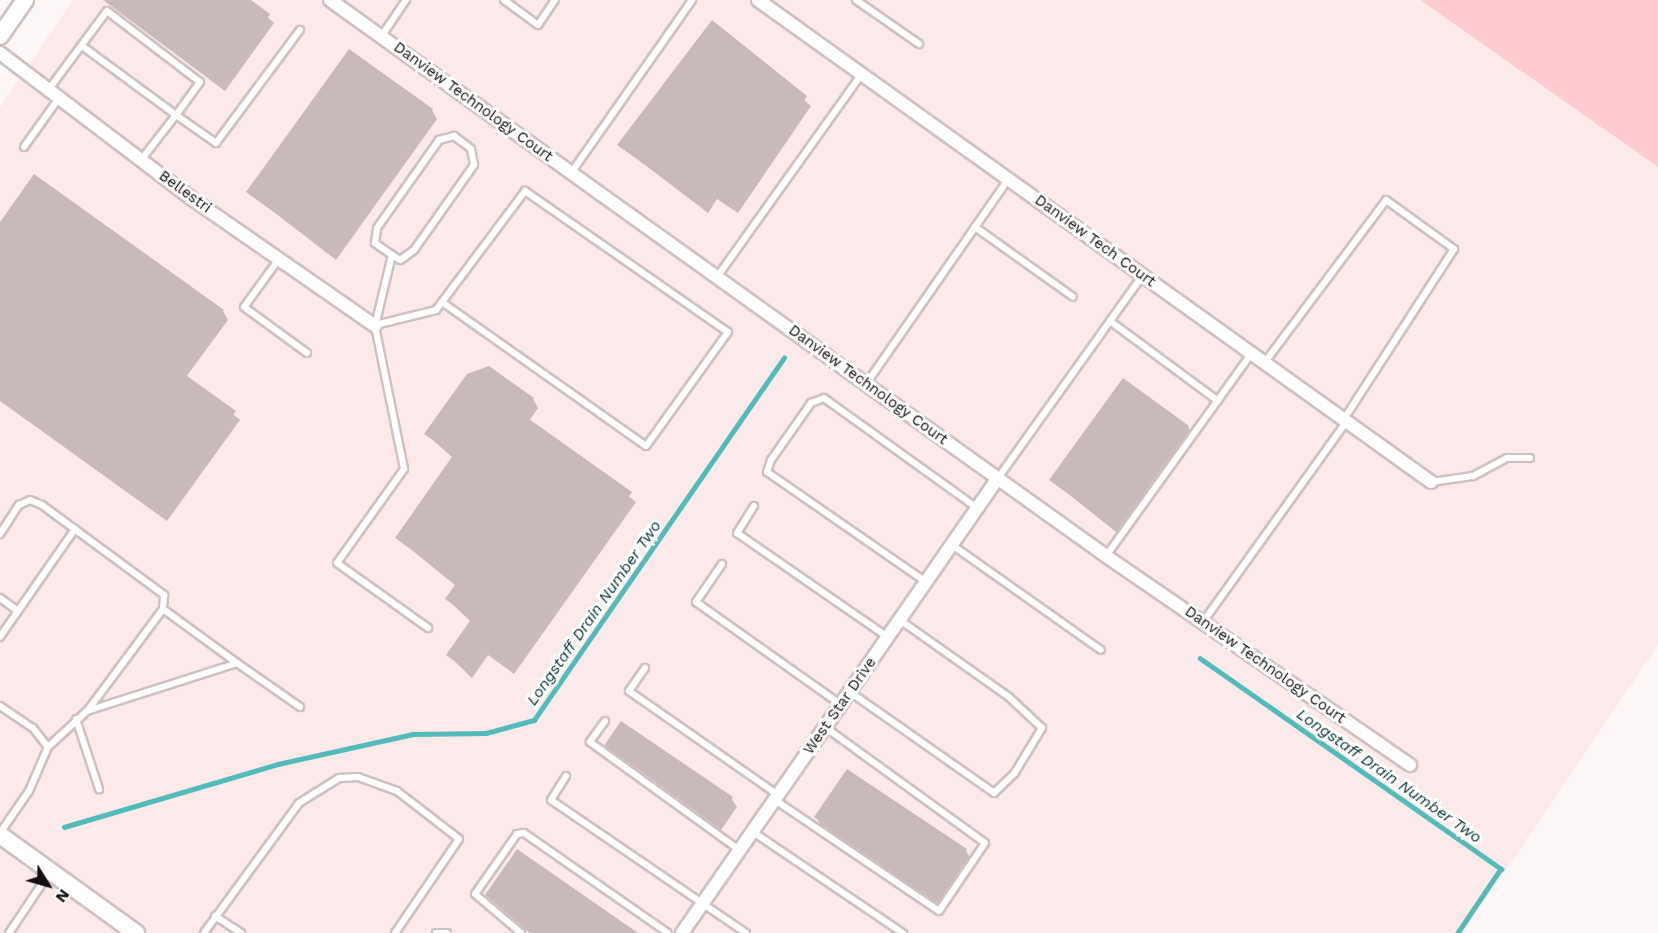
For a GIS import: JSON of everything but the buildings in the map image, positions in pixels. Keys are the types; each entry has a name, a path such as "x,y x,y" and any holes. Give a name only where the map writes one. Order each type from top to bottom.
{"street":[{"path":"0,36 25,0"},
{"name":"Danview Technology Court","path":"330,0 346,5 381,37 1106,556 1410,765"},
{"name":"Danview Tech Court","path":"758,0 1431,482"},
{"name":"Bellestri","path":"0,53 141,160 375,326"},
{"name":"West Star Drive","path":"682,933 998,478"},
{"path":"0,834 136,933"}],"lane":[{"path":"381,37 406,0"},
{"path":"504,0 538,25 555,0"},
{"path":"571,173 692,0"},
{"path":"856,0 919,44"},
{"path":"49,89 107,11 200,82 141,160"},
{"path":"82,45 176,116 216,143 300,30"},
{"path":"717,277 862,74"},
{"path":"24,147 60,98"},
{"path":"454,136 471,149 474,165 414,250 400,260 392,255 375,243 377,228 439,140 454,136"},
{"path":"866,384 1008,179"},
{"path":"375,326 436,310 525,191 728,332 646,446 442,302"},
{"path":"1203,622 1345,420 1454,249 1386,200 1264,363"},
{"path":"975,227 1073,297"},
{"path":"392,255 375,326 404,469 337,563 428,628"},
{"path":"279,258 244,307 307,353"},
{"path":"998,478 1142,275"},
{"path":"1110,321 1218,401"},
{"path":"1106,556 1252,353"},
{"path":"926,582 767,472 771,460 811,403 824,398 978,508"},
{"path":"1431,482 1473,476 1507,458 1530,458"},
{"path":"0,534 20,505 30,500 75,529 164,595 163,609 87,711 48,747 29,791 0,834"},
{"path":"754,507 737,533 888,637"},
{"path":"0,637 75,529"},
{"path":"952,545 1101,650"},
{"path":"722,564 696,602 841,705"},
{"path":"0,598 18,611"},
{"path":"163,609 300,707"},
{"path":"850,692 994,793 1014,774 1042,728 1009,697 900,620"},
{"path":"87,711 237,663"},
{"path":"645,668 629,691 939,912 986,843 825,727"},
{"path":"0,706 33,728 48,747"},
{"path":"76,719 99,789"},
{"path":"605,721 590,742 739,851"},
{"path":"566,776 551,800 746,933"},
{"path":"204,933 298,803 339,778 358,777 398,791 459,839 395,933"},
{"path":"753,832 903,933"},
{"path":"520,933 475,894 517,834 524,833 668,933"},
{"path":"9,933 50,871"},
{"path":"215,916 241,933"},
{"path":"436,933 447,933"}],"shaded area":[{"path":"73,0 1420,0 1658,167 1658,645 1463,933 0,933 0,107"},
{"path":"1420,0 1658,0 1658,167"}],"waterway":[{"name":"Longstaff Drain Number Two","path":"64,827 278,764 413,734 486,733 534,720 784,358"},
{"name":"Longstaff Drain Number Two","path":"1200,658 1501,869 1458,933"}]}
